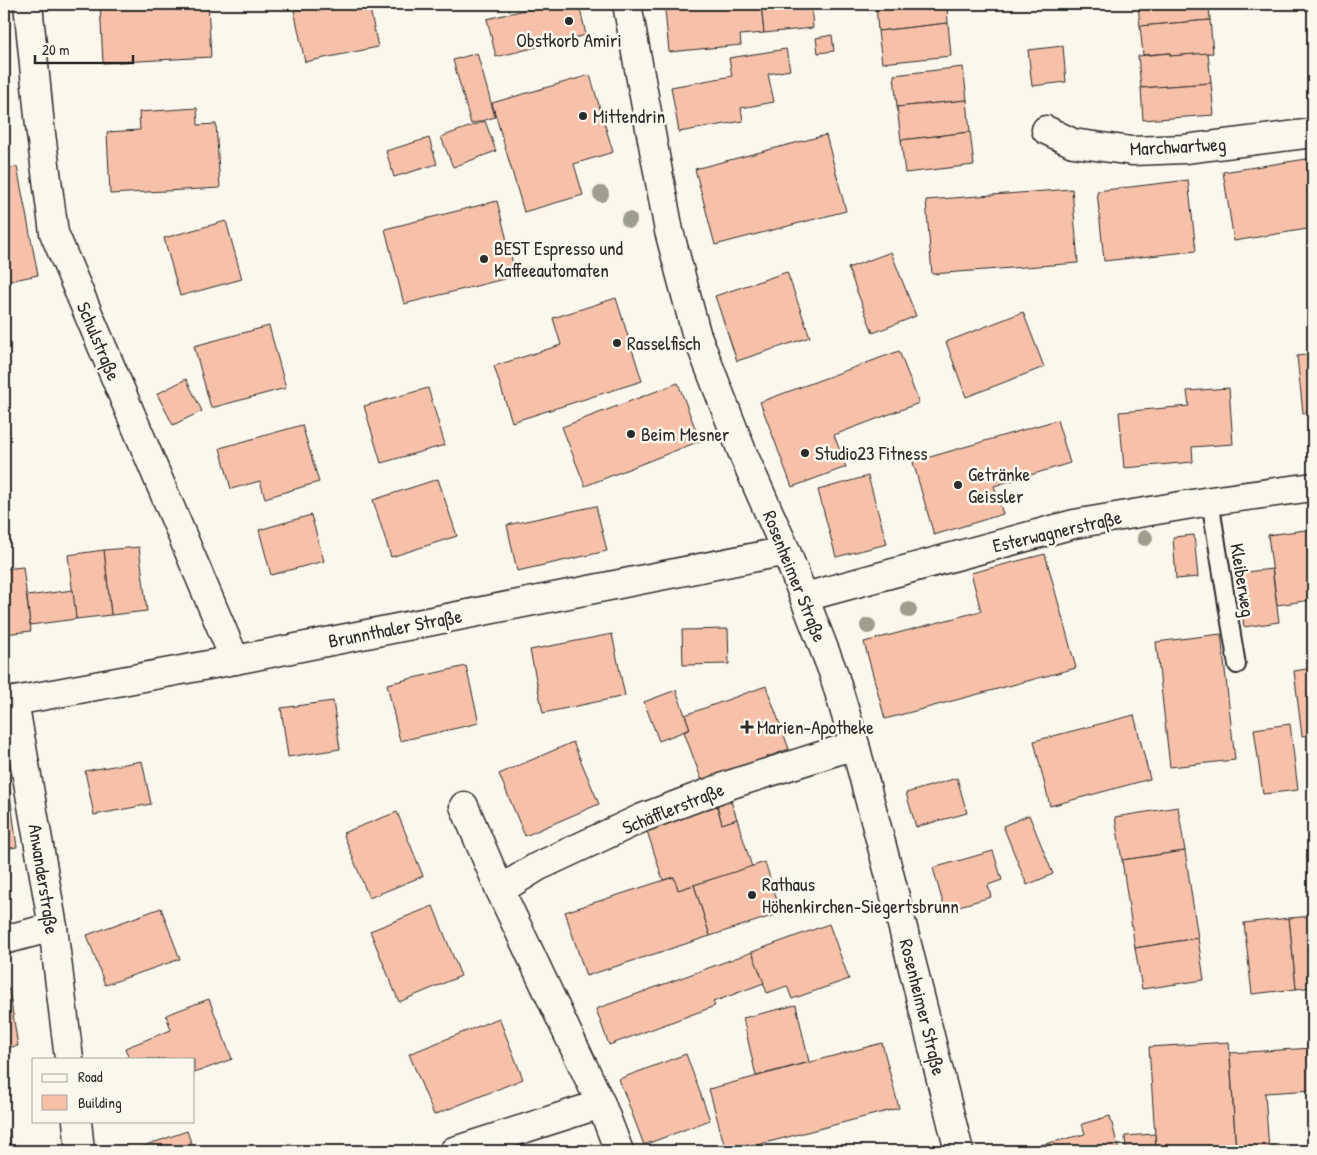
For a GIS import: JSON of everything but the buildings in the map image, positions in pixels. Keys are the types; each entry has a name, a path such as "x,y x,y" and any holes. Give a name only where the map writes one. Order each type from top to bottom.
{"street":[{"name":"Schulstraße","path":"28,4 40,126 54,233 235,660"},
{"name":"Rosenheimer Straße","path":"627,4 669,231 696,333 743,454 805,597 833,672 855,745 889,872 959,1151"},
{"name":"Marchwartweg","path":"1046,130 1073,143 1132,151 1185,149 1313,133"},
{"name":"Esterwagnerstraße","path":"805,597 1074,524 1210,501 1313,487"},
{"name":"Brunnthaler Straße","path":"9,702 235,660 786,551"},
{"name":"Anwanderstraße","path":"9,702 53,927 69,1058"},
{"name":"Schäfflerstraße","path":"500,890 537,867 642,818 732,784 855,745"},
{"path":"464,806 500,890 601,1104 619,1151"},
{"path":"4,940 53,927"},
{"path":"454,1151 601,1104"},
{"path":"77,1122 80,1151"}],"lane":[{"name":"Kleiberweg","path":"1210,501 1237,665"}],"place":[{"name":"Obstkorb Amiri","path":"569,21"},
{"name":"Mittendrin","path":"583,116"},
{"name":"BEST Espresso und Kaffeeautomaten","path":"484,259"},
{"name":"Rasselfisch","path":"617,343"},
{"name":"Beim Mesner","path":"631,434"},
{"name":"Studio23 Fitness","path":"805,453"},
{"name":"Getränke Geissler","path":"958,485"},
{"name":"Marien-Apotheke","path":"747,727"},
{"name":"Rathaus Höhenkirchen-Siegertsbrunn","path":"752,895"}]}
